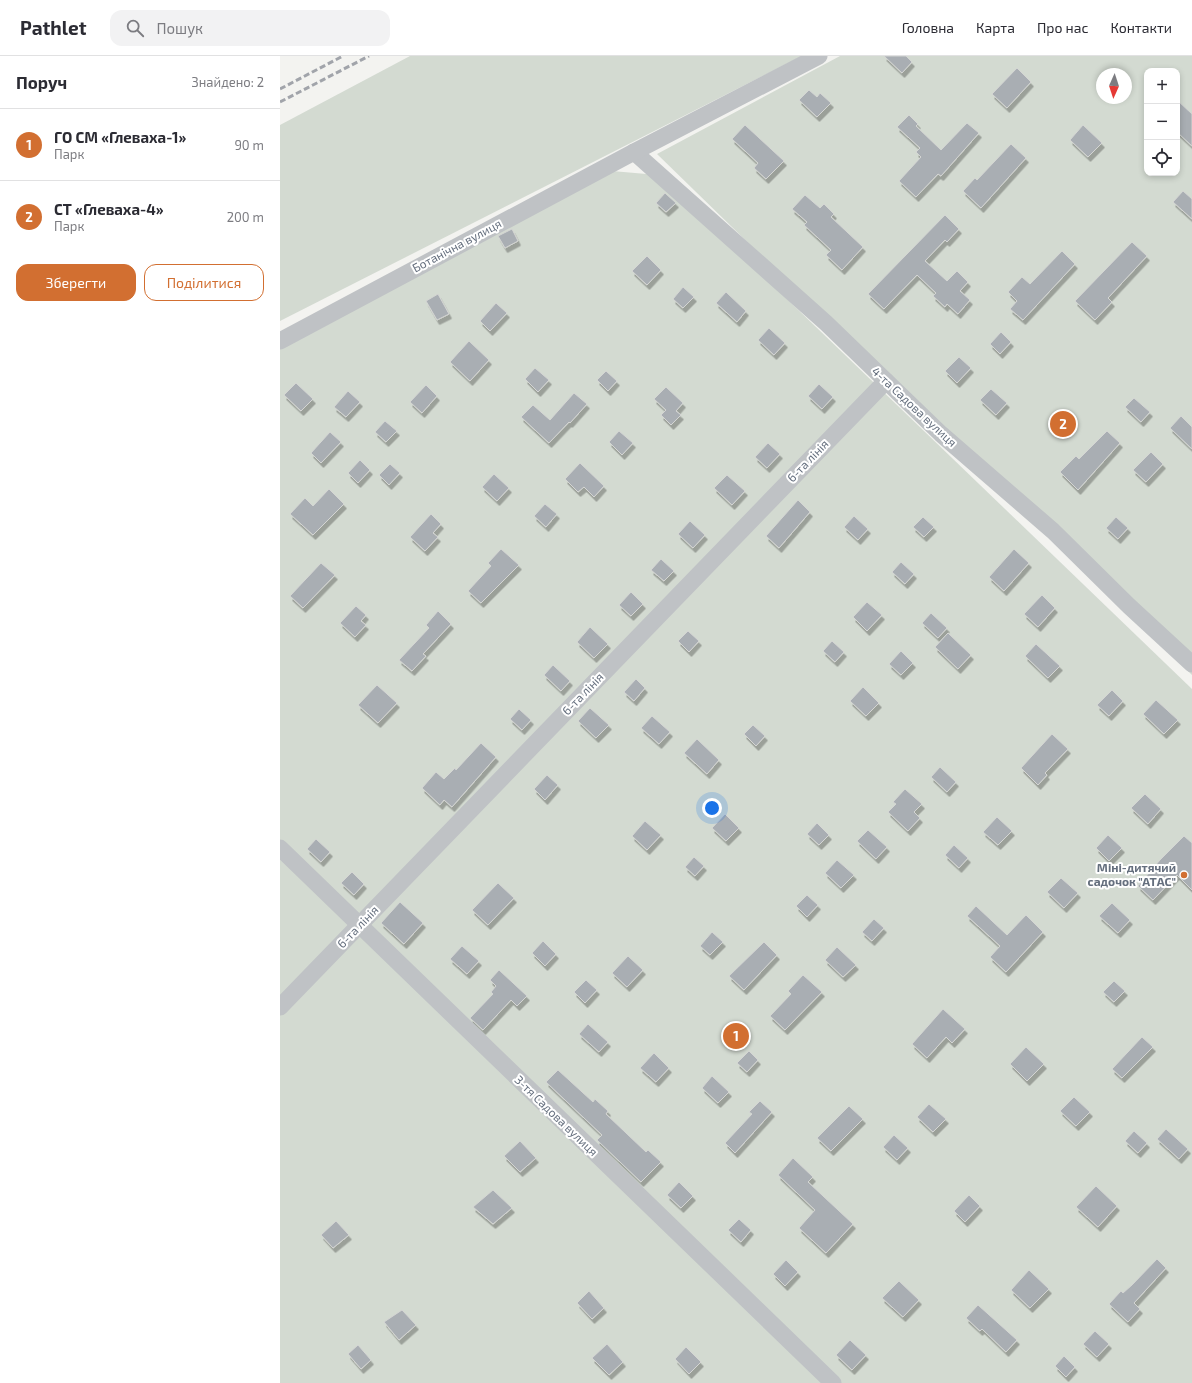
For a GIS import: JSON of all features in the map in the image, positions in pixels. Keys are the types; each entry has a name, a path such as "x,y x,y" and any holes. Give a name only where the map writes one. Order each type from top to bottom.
{"street":[{"name":"Ботанічна вулиця","path":"280,341 634,152 819,56"},
{"name":"4-та Садова вулиця","path":"634,152 780,281 942,434 1053,531 1129,606 1192,664"},
{"name":"6-та лінія","path":"280,1007 886,381"},
{"name":"3-тя Садова вулиця","path":"280,848 833,1383"}],"shaded area":[{"path":"410,56 802,56 280,321 280,125"},
{"path":"840,56 1192,56 1192,675 657,154"},
{"path":"612,171 658,175 1192,689 1192,1383 280,1383 280,338"}],"building":[{"path":"884,56 906,56 912,62 902,73"},
{"path":"1017,68 1031,82 1007,108 992,94"},
{"path":"809,90 817,97 820,93 831,103 817,117 799,100"},
{"path":"1180,103 1192,114 1192,146 1180,135"},
{"path":"909,115 918,124 916,126 941,150 967,123 979,133 941,176 938,174 916,197 899,181 921,157 916,152 920,148 897,127"},
{"path":"745,125 784,161 766,179 754,168 758,163 732,139"},
{"path":"1083,125 1102,143 1088,157 1070,140"},
{"path":"1011,144 1026,158 981,208 963,191 975,178 977,180"},
{"path":"1183,191 1192,199 1192,219 1173,202"},
{"path":"665,193 676,203 666,212 656,203"},
{"path":"805,195 820,208 824,204 834,214 831,217 863,247 842,270 826,255 831,250 804,225 807,222 792,209"},
{"path":"945,215 959,229 947,242 945,240 925,261 947,281 957,271 968,282 960,291 970,300 958,314 947,304 945,307 933,296 936,293 917,275 884,309 868,294"},
{"path":"512,229 518,241 505,248 498,236"},
{"path":"1132,242 1147,256 1108,298 1112,302 1095,320 1075,301"},
{"path":"1062,251 1075,264 1023,320 1010,309 1017,301 1008,292 1022,277 1030,284"},
{"path":"647,256 661,270 647,285 632,271"},
{"path":"683,287 694,297 683,308 673,299"},
{"path":"726,292 746,311 737,322 716,303"},
{"path":"438,294 449,314 437,320 426,301"},
{"path":"496,303 507,313 490,331 480,321"},
{"path":"769,328 785,343 774,355 758,340"},
{"path":"1001,332 1011,342 1000,354 990,344"},
{"path":"469,341 489,360 470,381 450,362"},
{"path":"959,357 971,368 957,383 945,371"},
{"path":"535,368 549,380 538,392 525,379"},
{"path":"606,371 617,381 608,391 597,380"},
{"path":"296,383 313,399 301,411 284,395"},
{"path":"819,384 833,397 822,409 808,396"},
{"path":"426,385 437,396 422,413 410,402"},
{"path":"666,387 683,403 676,411 681,415 671,425 661,415 666,410 654,399"},
{"path":"991,389 1007,403 996,415 980,400"},
{"path":"348,391 360,402 346,417 334,407"},
{"path":"574,393 587,404 549,443 521,417 533,405 550,420"},
{"path":"1134,398 1150,412 1141,422 1125,407"},
{"path":"1181,416 1192,427 1192,449 1170,428"},
{"path":"385,421 397,431 386,442 375,432"},
{"path":"619,431 633,443 622,455 609,442"},
{"path":"1107,431 1120,443 1078,490 1060,472 1076,456 1079,459"},
{"path":"330,432 341,442 321,463 311,453"},
{"path":"768,443 780,454 767,468 755,457"},
{"path":"1151,452 1163,464 1146,482 1133,470"},
{"path":"360,460 370,470 358,483 348,473"},
{"path":"580,463 604,486 594,497 584,487 578,492 565,479"},
{"path":"390,464 400,473 389,485 379,475"},
{"path":"494,474 509,488 497,501 482,487"},
{"path":"727,475 745,491 732,505 714,488"},
{"path":"329,489 344,504 313,535 290,514 305,498 313,506"},
{"path":"798,500 810,512 779,548 766,536"},
{"path":"545,504 557,514 546,527 534,516"},
{"path":"431,514 441,524 433,533 438,537 425,551 410,537"},
{"path":"854,516 868,529 858,540 844,527"},
{"path":"923,517 934,527 924,537 913,527"},
{"path":"1116,517 1128,528 1118,539 1106,528"},
{"path":"690,521 705,535 693,548 678,534"},
{"path":"501,549 519,565 481,603 468,591 491,566 488,563"},
{"path":"1014,549 1029,563 1004,591 989,577"},
{"path":"661,559 674,571 664,581 651,570"},
{"path":"901,562 914,574 905,584 892,572"},
{"path":"321,563 335,575 303,608 290,596"},
{"path":"631,592 643,604 631,616 619,605"},
{"path":"1042,595 1055,608 1038,627 1024,614"},
{"path":"867,602 882,615 867,631 853,617"},
{"path":"356,606 366,615 361,621 366,625 355,637 340,623"},
{"path":"438,611 451,624 423,654 426,656 412,671 399,660 429,628 426,625"},
{"path":"931,613 947,628 938,638 922,623"},
{"path":"590,627 608,644 594,658 577,642"},
{"path":"688,631 699,641 689,652 678,641"},
{"path":"948,633 971,655 958,669 935,647"},
{"path":"832,641 844,652 835,662 823,651"},
{"path":"1036,644 1060,666 1048,678 1025,656"},
{"path":"901,651 913,663 901,675 889,664"},
{"path":"553,665 570,681 561,691 544,675"},
{"path":"636,679 645,688 634,701 624,692"},
{"path":"377,685 397,703 378,723 358,705"},
{"path":"863,687 879,703 866,716 850,701"},
{"path":"1112,690 1123,701 1109,716 1097,705"},
{"path":"1156,700 1178,720 1164,734 1143,714"},
{"path":"590,708 609,725 596,738 578,721"},
{"path":"519,709 531,720 522,730 510,719"},
{"path":"652,716 670,732 659,744 641,728"},
{"path":"753,725 765,736 756,746 744,734"},
{"path":"1052,734 1068,749 1045,773 1047,775 1038,785 1021,768"},
{"path":"697,739 719,760 707,774 684,753"},
{"path":"481,743 496,757 452,807 444,800 440,805 422,788 436,772 444,779 455,768 456,770"},
{"path":"940,767 956,782 947,792 931,777"},
{"path":"547,775 558,785 545,800 534,789"},
{"path":"905,789 922,804 914,812 920,818 908,831 888,812 896,804 893,802"},
{"path":"1145,794 1161,809 1148,824 1131,808"},
{"path":"725,814 739,828 726,841 712,828"},
{"path":"997,817 1012,831 998,845 983,832"},
{"path":"645,821 661,835 647,850 632,836"},
{"path":"817,823 829,835 819,845 807,834"},
{"path":"868,830 887,847 876,859 857,841"},
{"path":"1108,835 1122,848 1109,861 1096,848"},
{"path":"1184,836 1192,843 1192,890 1177,875 1153,900 1138,886 1160,860"},
{"path":"316,839 330,852 321,862 307,849"},
{"path":"954,845 968,858 959,868 945,855"},
{"path":"694,857 704,866 695,876 685,867"},
{"path":"837,860 854,875 841,888 825,873"},
{"path":"352,872 364,884 354,895 341,883"},
{"path":"1061,878 1078,893 1064,908 1047,892"},
{"path":"498,883 514,898 488,925 472,910"},
{"path":"807,895 818,905 807,917 796,906"},
{"path":"400,902 423,923 404,944 381,923"},
{"path":"1112,903 1130,920 1118,933 1099,916"},
{"path":"976,906 1007,935 1026,915 1043,932 1006,972 990,957 1000,946 967,916"},
{"path":"874,919 884,928 872,941 862,932"},
{"path":"712,932 723,942 710,955 700,946"},
{"path":"543,941 556,954 545,966 532,953"},
{"path":"764,942 777,955 744,990 729,976"},
{"path":"462,946 479,961 467,974 450,959"},
{"path":"837,947 856,965 843,977 825,960"},
{"path":"628,956 643,970 627,987 612,973"},
{"path":"499,970 527,996 517,1006 511,1000 483,1030 470,1018 493,994 491,992 496,986 490,980"},
{"path":"803,975 822,992 785,1030 770,1016 791,994 788,991"},
{"path":"586,980 597,990 585,1003 574,992"},
{"path":"1114,981 1125,991 1114,1002 1103,992"},
{"path":"943,1009 965,1029 952,1043 946,1037 927,1058 912,1044"},
{"path":"588,1024 608,1042 599,1052 579,1034"},
{"path":"1142,1037 1153,1047 1122,1078 1112,1069"},
{"path":"1026,1047 1044,1064 1027,1081 1010,1064"},
{"path":"749,1051 758,1060 747,1072 737,1063"},
{"path":"654,1053 669,1068 656,1082 640,1068"},
{"path":"558,1070 593,1102 595,1099 608,1111 606,1114 646,1152 648,1150 661,1162 641,1182 597,1140 602,1135 546,1082"},
{"path":"712,1076 729,1092 718,1103 702,1088"},
{"path":"1074,1097 1090,1112 1076,1126 1060,1111"},
{"path":"760,1101 772,1112 735,1153 725,1143 752,1114 749,1112"},
{"path":"929,1104 946,1119 933,1132 917,1117"},
{"path":"849,1106 863,1119 831,1151 817,1138"},
{"path":"1166,1129 1188,1149 1179,1159 1157,1139"},
{"path":"1134,1131 1147,1143 1138,1153 1125,1141"},
{"path":"894,1135 908,1148 897,1160 883,1147"},
{"path":"520,1141 536,1158 520,1172 504,1156"},
{"path":"793,1158 813,1177 808,1182 853,1224 826,1253 799,1228 815,1210 778,1175"},
{"path":"679,1182 693,1196 681,1208 667,1195"},
{"path":"1096,1186 1117,1206 1098,1227 1076,1207"},
{"path":"493,1190 512,1208 493,1224 473,1207"},
{"path":"969,1195 980,1206 965,1222 954,1211"},
{"path":"739,1219 751,1230 741,1242 728,1230"},
{"path":"336,1221 349,1235 333,1248 321,1235"},
{"path":"1157,1259 1166,1268 1134,1303 1140,1309 1128,1322 1109,1304 1121,1291 1123,1293 1132,1285"},
{"path":"786,1260 798,1272 785,1286 773,1274"},
{"path":"1029,1270 1049,1289 1030,1308 1011,1290"},
{"path":"899,1281 919,1300 903,1317 882,1298"},
{"path":"589,1291 604,1308 592,1319 577,1303"},
{"path":"978,1305 1017,1340 1006,1352 982,1329 980,1331 966,1318"},
{"path":"402,1310 416,1325 399,1340 384,1322"},
{"path":"1095,1331 1109,1344 1097,1357 1083,1344"},
{"path":"850,1340 866,1355 852,1370 836,1355"},
{"path":"607,1344 623,1362 609,1375 592,1358"},
{"path":"358,1345 371,1360 361,1369 348,1354"},
{"path":"686,1347 701,1362 689,1374 675,1359"},
{"path":"1064,1356 1075,1367 1066,1377 1055,1366"}],"railway":[{"path":"280,89 343,56"},
{"path":"280,102 369,56"}],"place":[{"name":"СТ «Глеваха-4»","path":"1063,424"},
{"name":"Міні-дитячий садочок \"АТАС\"","path":"1184,875"},
{"name":"ГО СМ «Глеваха-1»","path":"736,1036"}]}
